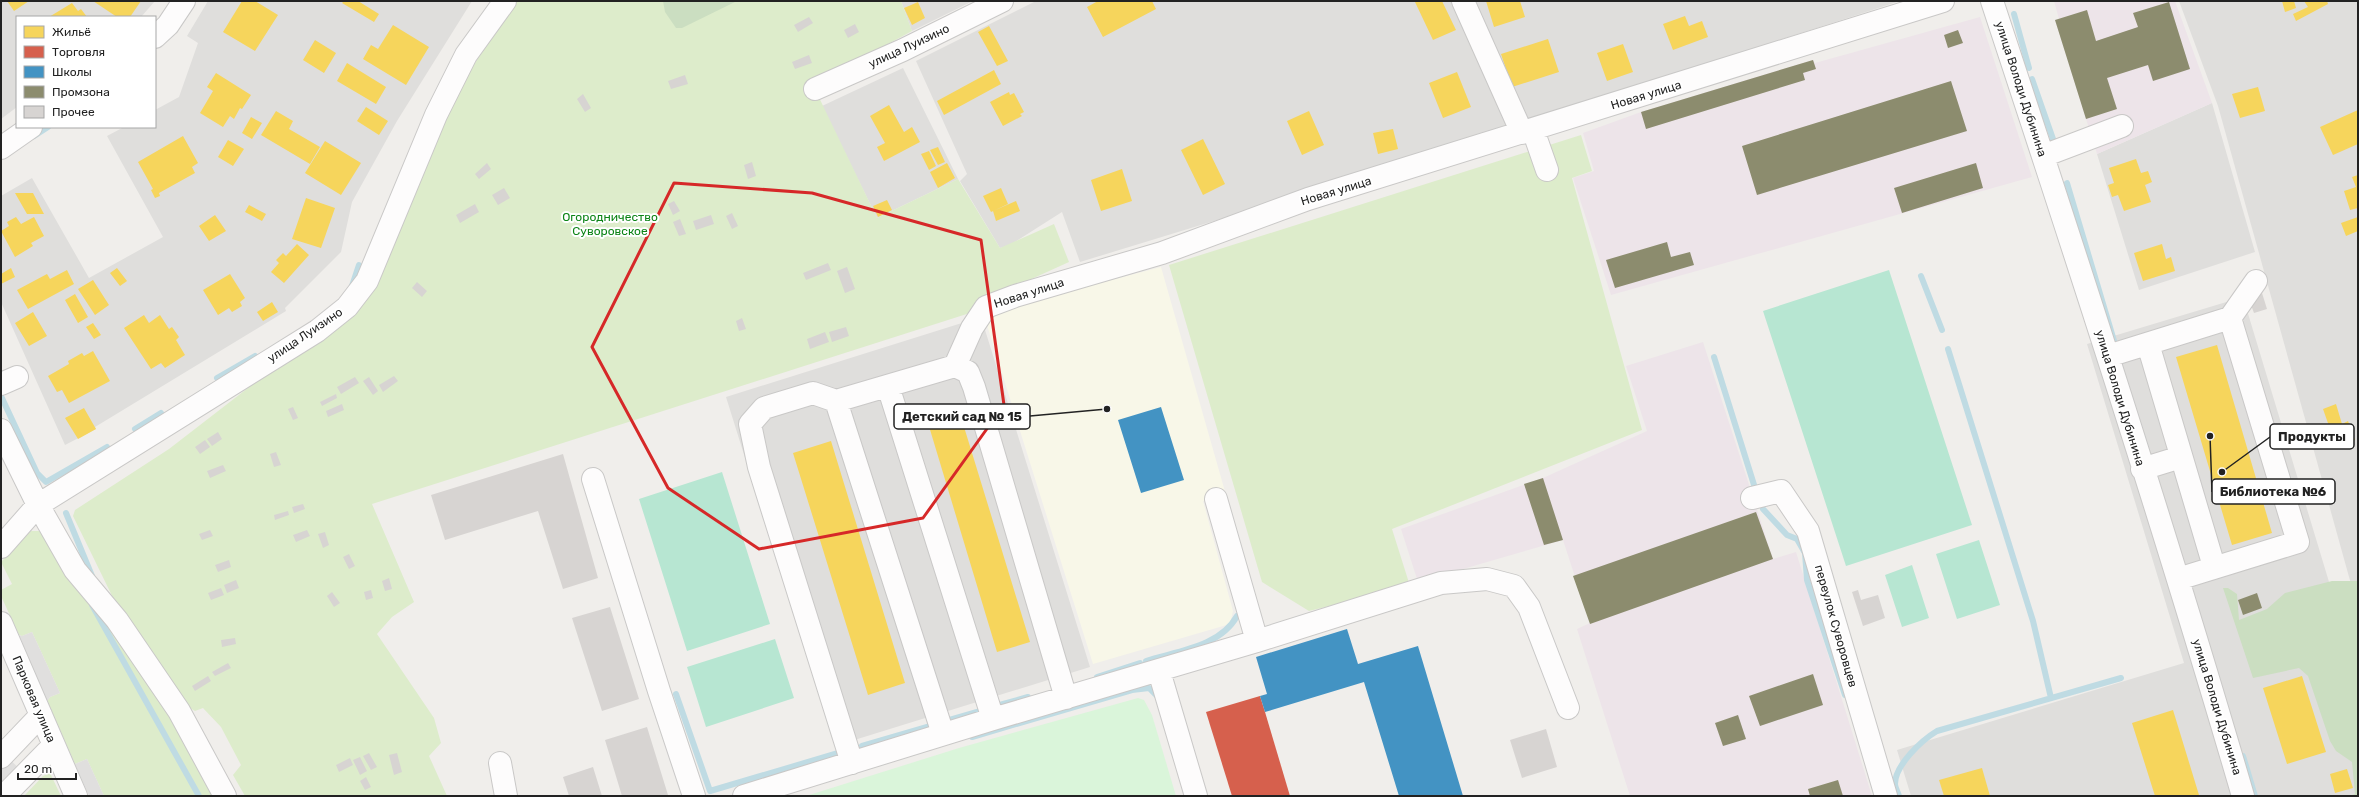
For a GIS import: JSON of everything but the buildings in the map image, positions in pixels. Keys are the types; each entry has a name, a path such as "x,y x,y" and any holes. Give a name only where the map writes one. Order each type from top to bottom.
{"street":[{"path":"156,35 168,25 184,1"},
{"name":"улица Луизино","path":"1,547 38,505 317,331 347,307 367,281 435,118 466,55 505,1"},
{"name":"улица Луизино","path":"815,88 897,53 1002,1"},
{"path":"1463,1 1547,170"},
{"name":"Новая улица","path":"954,366 972,328 986,307 1015,296 1162,253 1308,199 1528,132 1943,1"},
{"name":"улица Володи Дубинина","path":"1992,1 2026,129 2043,156 2178,579 2243,796"},
{"path":"2043,156 2122,126"},
{"path":"1,148 31,128"},
{"path":"2108,356 2230,318 2256,280"},
{"path":"2178,579 2298,542 2230,318"},
{"path":"2148,344 2213,563 2212,568"},
{"path":"852,762 760,467 750,424 764,408 813,393 836,402 954,366 968,372 974,387 1066,698"},
{"path":"888,386 994,719"},
{"path":"836,402 943,734"},
{"path":"1,430 38,505 75,570 117,620 179,711 225,796"},
{"path":"2142,469 2181,457"},
{"path":"594,479 658,691 694,796"},
{"name":"переулок Суворовцев","path":"1752,498 1782,491 1808,531 1886,796"},
{"path":"1216,499 1257,641"},
{"path":"744,796 943,734 1257,641 1441,583 1487,579 1514,586 1529,607 1568,708"},
{"name":"Парковая улица","path":"1,623 76,796"},
{"path":"1159,670 1196,796"},
{"path":"1,757 41,715"},
{"path":"4,796 54,745"},
{"path":"500,763 506,796"}],"highlighted area":[{"path":"674,183 812,193 981,240 1004,405 923,518 759,549 668,488 592,347"}],"shaded area":[{"path":"1,1 155,1 142,16 16,16 16,108 1,119"},
{"path":"208,1 472,1 397,121 352,202 341,252 285,308 286,311 95,427 96,429 65,445 1,302 1,196 32,178 89,278 163,237 107,136 122,128 156,128 156,109 179,97 198,43 187,36"},
{"path":"901,1 973,1 912,31"},
{"path":"1036,1 1900,1 1342,182 1080,262 1062,212 1010,245 1000,248 960,181 967,174 916,61"},
{"path":"2054,1 2175,1 2212,103 2097,154 2055,20 2059,19"},
{"path":"2179,1 2358,1 2358,582 2351,584 2218,106"},
{"path":"1980,17 2032,177 1611,295 1573,178 1594,171 1583,133 1641,112 1809,61 1813,60 1815,63"},
{"path":"903,68 958,179 877,218 822,106"},
{"path":"2212,103 2255,252 2139,290 2097,154"},
{"path":"1161,267 1226,495 1209,502 1203,501 1233,611 1230,624 1093,664 986,322 997,310"},
{"path":"2243,297 2358,678 2358,796 1911,796 1897,750 2184,663 2087,344"},
{"path":"981,317 1090,667 835,746 726,397"},
{"path":"1703,342 1773,559 1796,552 1872,796 1630,796 1577,629 1590,623 1563,540 1418,582 1401,529 1543,478 1647,431 1626,366"},
{"path":"32,632 60,693 50,697 47,701 19,635 22,636"},
{"path":"1,751 32,781 1,796"},
{"path":"87,759 104,796 89,796 75,764"}],"green space":[{"name":"Огородничество Суворовское","path":"516,1 901,1 912,31 813,85 877,218 958,179 1000,248 1054,224 1069,262 987,299 973,312 372,504 414,602 392,617 377,634 434,718 441,743 429,756 447,796 245,796 233,775 241,765 221,727 203,708 195,711 185,705 118,608 73,516 75,510 169,449 257,381 332,330 423,163 469,72"},
{"path":"663,1 737,1 682,28 676,28 665,12"},
{"path":"1581,135 1592,171 1572,178 1642,430 1392,529 1410,586 1309,611 1262,582 1169,265"},
{"path":"1889,270 1972,525 1846,566 1763,311"},
{"path":"722,472 770,624 687,651 639,499"},
{"path":"31,531 42,531 151,681 216,796 104,796 87,759 75,764 47,701 50,697 60,693 32,632 22,636 19,635 1,596 1,590 12,584 1,562"},
{"path":"1979,540 2000,605 1957,619 1936,554"},
{"path":"1912,565 1929,618 1902,627 1885,575"},
{"path":"2332,581 2358,581 2358,796 2349,796 2355,794 2352,762 2336,751 2330,741 2308,676 2299,668 2253,678 2223,588 2228,588 2237,594 2239,620 2267,609 2285,593"},
{"path":"775,639 794,698 706,727 687,667"},
{"path":"1138,698 1144,700 1152,715 1176,796 806,796 959,748"},
{"path":"50,773 61,796 24,796 43,776"}],"waterway":[{"path":"2014,14 2029,68"},
{"path":"2032,79 2053,139"},
{"path":"34,136 46,128"},
{"path":"2067,183 2115,344"},
{"path":"352,286 359,265"},
{"path":"1921,276 1942,330"},
{"path":"1948,349 2033,621 2051,698"},
{"path":"217,378 255,356"},
{"path":"1714,357 1755,488"},
{"path":"1,396 37,473 46,482 107,447"},
{"path":"135,429 161,413"},
{"path":"1763,509 1787,535 1797,539 1805,553 1807,580 1845,695"},
{"path":"66,513 92,576"},
{"path":"92,605 199,796"},
{"path":"1146,661 1184,651 1209,641 1220,635 1237,616"},
{"path":"1097,677 1140,663"},
{"path":"1899,796 1895,787 1899,769 1910,754 1924,740 1937,731 2121,678"},
{"path":"972,737 1132,690 1149,688 1158,697"},
{"path":"676,694 710,791 845,751"},
{"path":"996,706 1028,697"},
{"path":"946,721 984,710"},
{"path":"862,746 934,725"},
{"path":"2243,756 2255,796"}],"place":[{"name":"Детский сад № 15","path":"1107,409"},
{"name":"Библиотека №6","path":"2210,436"},
{"name":"Продукты","path":"2222,472"}]}
